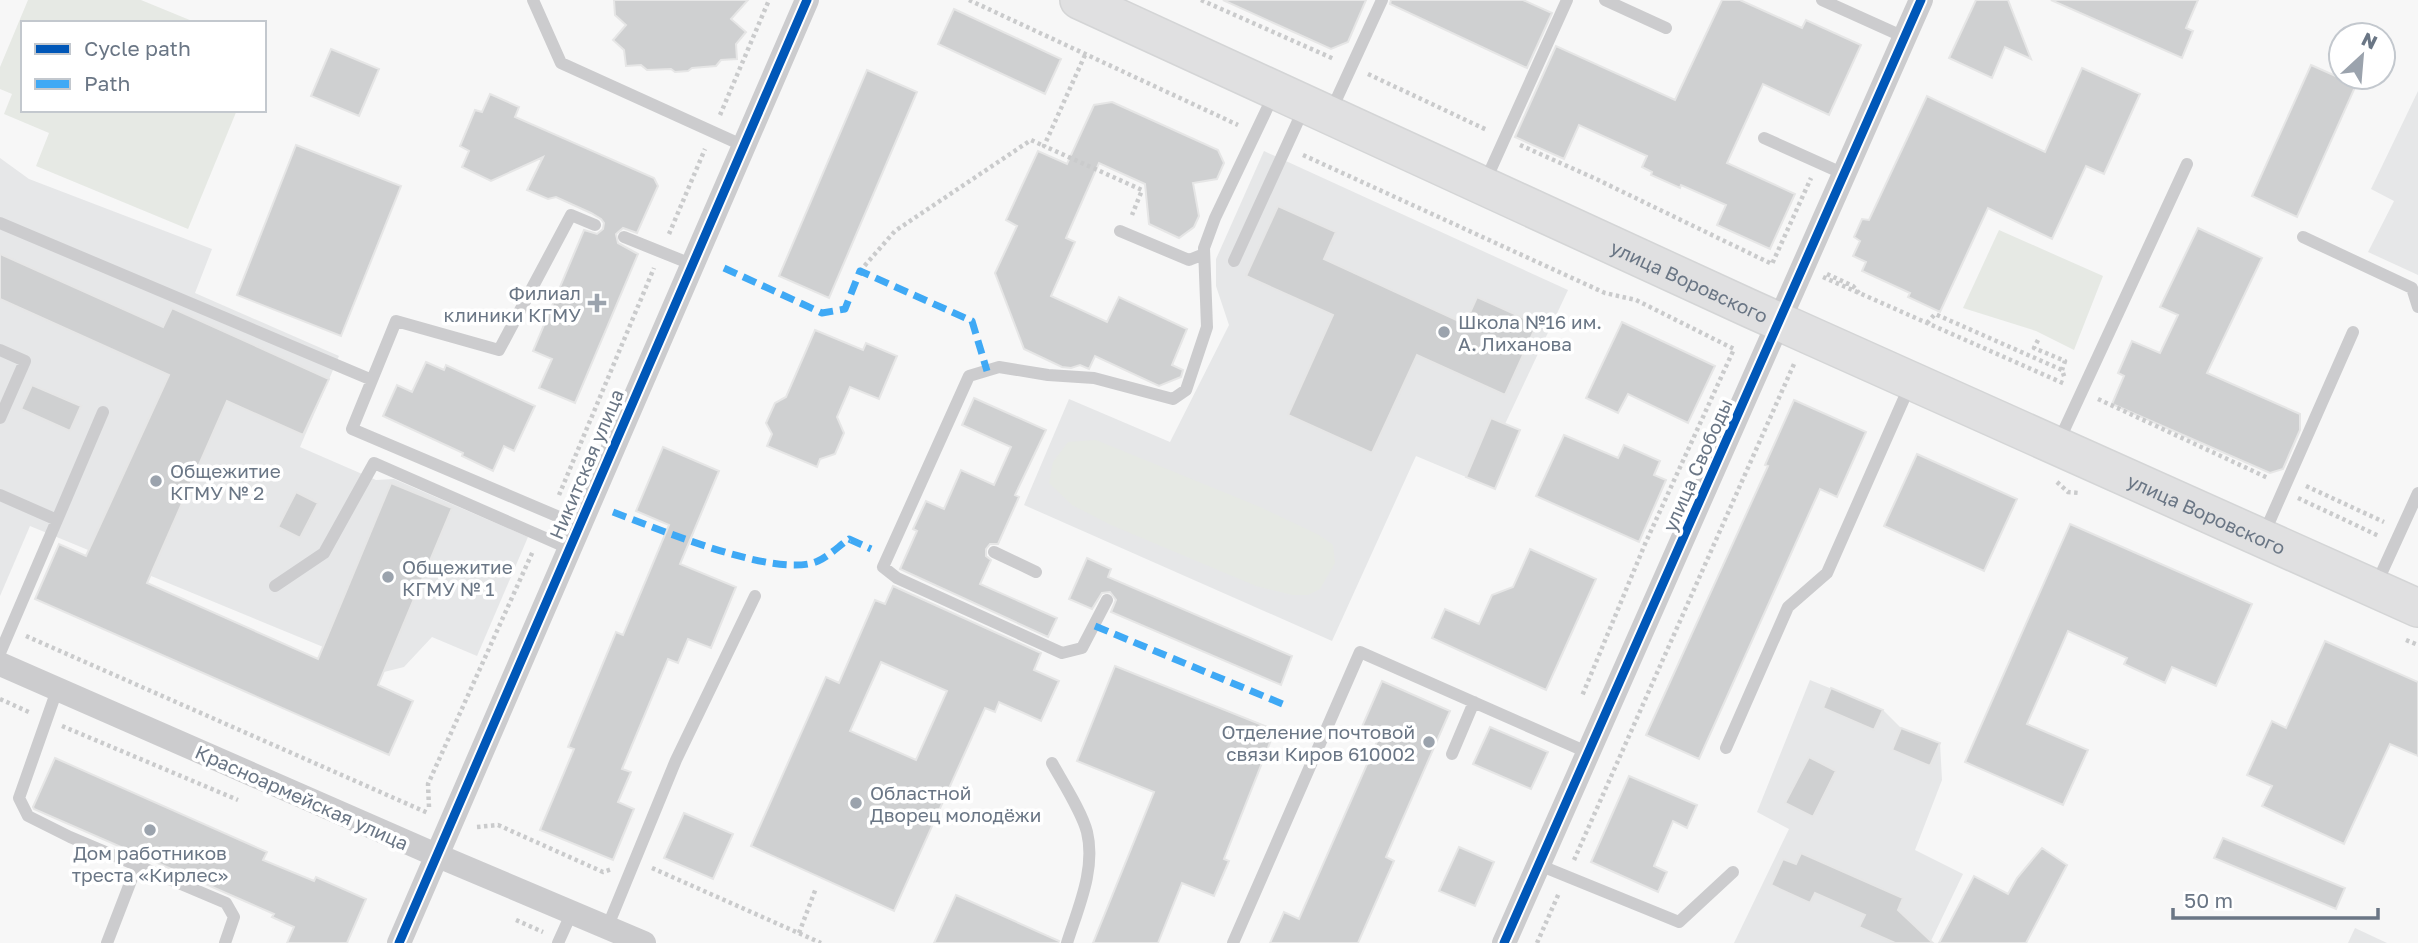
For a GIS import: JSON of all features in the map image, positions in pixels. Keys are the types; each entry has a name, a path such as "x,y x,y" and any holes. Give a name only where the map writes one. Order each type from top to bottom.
{"main road":[{"name":"улица Воровского","path":"1079,0 1779,322 2418,608"}],"street":[{"name":"Никитская улица","path":"399,943 807,0"},
{"name":"улица Свободы","path":"1504,943 1921,0"},
{"name":"Красноармейская улица","path":"0,664 644,943"}],"lane":[{"path":"533,0 561,63 744,146"},
{"path":"1234,261 1303,103 1382,0"},
{"path":"1483,186 1567,0"},
{"path":"1605,0 1666,28"},
{"path":"1822,0 1904,37"},
{"path":"1107,600 1082,648 1062,653 897,578 883,567 913,515 969,376 999,367 1048,375 1094,378 1173,399 1186,390 1207,327 1204,254 1215,218 1255,133 1303,103"},
{"path":"1764,138 1844,174"},
{"path":"2056,446 2187,164"},
{"path":"578,525 352,429 396,321 499,350 571,215 595,225"},
{"path":"0,223 372,380"},
{"path":"1120,231 1189,260 1204,254"},
{"path":"624,237 691,264"},
{"path":"2302,237 2412,288 2418,307"},
{"path":"2262,538 2353,332"},
{"path":"0,350 25,361 0,418"},
{"path":"1726,748 1788,607 1827,573 1912,381"},
{"path":"0,653 103,412"},
{"path":"275,586 324,554 374,463 568,548"},
{"path":"2375,589 2396,530 2418,493"},
{"path":"0,495 57,520"},
{"path":"994,552 1036,572"},
{"path":"607,928 676,760 755,596"},
{"path":"1233,943 1360,652 1589,752"},
{"path":"57,690 19,798 28,816 226,903 234,917 225,943"},
{"path":"1452,754 1474,702"},
{"path":"1052,763 1087,831 1088,873 1067,943"},
{"path":"107,943 137,865"},
{"path":"1539,865 1679,922 1733,872"},
{"path":"558,943 572,912"}],"path":[{"path":"550,513 769,0"},
{"path":"969,0 1255,133"},
{"path":"1044,146 1086,55"},
{"path":"860,271 895,230 1031,139 1142,190 1132,212 1132,223"},
{"path":"1286,147 1605,293 1636,300 1734,349 1645,544 1592,672"},
{"path":"1772,264 1818,162"},
{"path":"1818,275 2082,391 2285,486 2302,502 2379,537 2396,530"},
{"path":"1828,275 1853,286 1859,293"},
{"path":"1927,323 1935,314 2062,370"},
{"path":"2038,340 2034,348 2065,361 2062,370 2067,385"},
{"path":"1537,943 1793,363"},
{"path":"2285,486 2304,485 2396,530"},
{"path":"10,629 429,814 428,784 540,536"},
{"path":"0,699 192,780"},
{"path":"475,827 498,825 603,872 635,861 821,943"},
{"path":"799,933 816,888"}],"shaded area":[{"path":"28,0 141,0 192,21 21,21 21,112 236,112 188,229 36,166 49,133 4,114 12,94 0,89 0,67"},
{"path":"2418,91 2418,275 2368,252 2394,201 2371,189"},
{"path":"1264,151 1568,290 1505,424 1466,477 1416,456 1332,641 1024,505 1069,399 1170,442 1229,325 1216,286 1216,259"},
{"path":"0,158 29,179 212,249 195,293 339,356 300,447 376,480 394,479 528,537 477,656 432,637 404,667 384,672 30,526 0,596"},
{"path":"1999,230 2103,276 2074,350 2036,331 1963,308"},
{"path":"1096,440 1260,507 1319,535 1333,545 1335,563 1320,589 1308,595 1292,595 1256,586 1111,525 1072,505 1049,483 1053,462 1068,442"},
{"path":"1810,680 1883,710 1901,728 1940,743 1942,780 1915,850 1963,874 1930,943 1734,943 1789,829 1757,812"},
{"path":"2355,928 2387,943 2348,943"}],"building":[{"path":"614,0 748,0 731,19 746,32 736,44 737,59 721,60 716,66 675,72 671,69 647,70 641,65 626,66 624,50 613,40 626,25 615,15"},
{"path":"1223,0 1366,0 1348,42 1331,49"},
{"path":"1391,0 1523,0 1552,13 1527,68 1390,4"},
{"path":"1722,0 1740,0 1802,28 1806,20 1861,45 1829,115 1763,84 1727,163 1795,194 1770,249 1717,225 1726,205 1651,175 1652,172 1642,167 1647,156 1579,125 1564,159 1515,137 1556,46 1675,100"},
{"path":"1976,0 2008,0 2031,59 2005,47 1992,78 1949,58"},
{"path":"2051,0 2198,0 2186,28 2193,31 2182,58"},
{"path":"954,9 1061,59 1045,94 938,44"},
{"path":"331,49 379,69 359,116 311,96"},
{"path":"2311,65 2327,72 2327,91 2353,91 2297,217 2252,196"},
{"path":"2082,68 2140,94 2104,174 2086,166 2052,239 1988,208 1940,312 1908,297 1910,293 1862,271 1866,262 1853,256 1860,241 1854,237 1862,219 1869,220 1927,96 2045,152"},
{"path":"867,70 917,92 829,298 779,276"},
{"path":"490,94 519,107 515,117 654,178 658,186 637,233 623,228 616,234 618,243 638,254 575,403 539,388 552,359 533,351 584,230 597,234 603,229 604,223 591,213 556,197 548,199 527,190 543,157 491,181 462,167 469,151 460,146 475,110 482,112"},
{"path":"1112,102 1218,150 1224,163 1217,179 1193,183 1199,216 1194,227 1179,238 1149,224 1145,184 1099,163 1066,238 1075,242 1051,296 1107,322 1119,297 1187,329 1172,365 1183,370 1181,377 1159,386 1095,356 1089,369 1080,365 1071,368 1062,367 1024,349 995,273 1017,226 1006,220 1038,151 1067,164 1094,105"},
{"path":"296,145 401,186 341,336 237,295"},
{"name":"Школа №16 им. А. Лиханова","path":"1278,206 1336,232 1324,259 1465,324 1477,297 1537,324 1505,395 1417,355 1372,453 1288,415 1333,315 1246,276"},
{"path":"2198,228 2262,258 2207,373 2300,414 2300,430 2283,469 2270,473 2112,404 2124,376 2118,373 2132,341 2160,353 2178,315 2160,307"},
{"path":"0,254 163,327 172,308 329,379 303,435 227,401 147,583 318,659 391,483 452,508 378,685 413,701 389,755 35,599 59,544 86,556 169,375 0,299"},
{"path":"1622,322 1715,366 1688,423 1628,394 1618,413 1586,398"},
{"path":"815,330 863,350 866,343 897,356 879,399 850,387 837,417 844,433 835,454 820,459 817,467 767,446 772,434 766,423 775,403 786,397"},
{"path":"426,362 444,370 446,365 535,406 514,451 504,446 493,471 462,456 463,453 383,416 397,385 412,392"},
{"path":"32,385 81,406 70,431 21,409"},
{"path":"974,398 1046,430 1015,495 1019,497 998,544 990,544 986,549 986,556 991,560 980,584 1057,618 1048,637 900,569 917,531 913,529 926,501 944,509 961,470 994,485 1011,447 962,425"},
{"path":"1794,400 1866,432 1837,497 1820,489 1699,759 1646,735 1768,466 1765,465"},
{"path":"1491,418 1520,430 1495,489 1466,477"},
{"path":"1564,435 1618,458 1624,445 1660,461 1654,475 1666,480 1639,542 1536,496"},
{"path":"663,447 719,471 680,564 736,587 711,648 688,639 678,663 668,659 622,769 631,772 618,802 634,809 613,860 540,830 574,749 568,747 616,632 623,635 669,525 636,511"},
{"path":"1917,454 2017,499 1984,571 1884,526"},
{"path":"296,492 318,503 300,538 278,527"},
{"path":"2070,524 2252,604 2216,686 2172,667 2165,683 2124,664 2127,658 2068,631 2027,724 2088,750 2063,805 1965,762"},
{"path":"1530,549 1596,579 1546,690 1432,638 1445,609 1479,624 1492,595 1513,587"},
{"path":"1087,558 1111,569 1108,577 1292,656 1281,685 1111,612 1116,600 1110,592 1102,593 1092,609 1069,599"},
{"name":"Областной Дворец молодёжи","path":"893,586 1041,653 1034,670 1059,681 1041,721 999,702 995,712 985,708 894,911 751,846 826,677 839,683 875,600 885,604","holes":["881,662 947,691 916,760 850,731"]},
{"path":"2325,641 2418,682 2418,756 2390,744 2344,844 2262,806 2272,786 2247,775 2272,721 2286,728"},
{"path":"1115,666 1275,730 1224,859 1229,861 1214,896 1182,883 1158,943 1093,943 1154,792 1077,761"},
{"name":"Отделение почтовой связи Киров 610002","path":"1382,681 1450,711 1386,857 1394,861 1358,943 1270,943 1284,912 1299,919 1379,737 1361,729"},
{"path":"1831,688 1883,710 1874,730 1823,708"},
{"path":"1490,727 1548,752 1531,789 1473,764"},
{"path":"1901,728 1940,743 1930,766 1892,750"},
{"path":"1809,757 1836,771 1813,817 1785,803"},
{"name":"Дом работников треста «Кирлес»","path":"55,758 267,852 263,860 314,881 316,877 366,899 347,943 287,943 294,927 272,917 274,914 34,809"},
{"path":"1629,776 1697,805 1687,828 1673,821 1654,866 1667,872 1658,892 1591,862"},
{"path":"684,813 733,834 713,879 664,858"},
{"path":"2223,838 2345,888 2336,909 2214,858"},
{"path":"1459,847 1494,862 1475,906 1439,891"},
{"path":"2042,848 2067,865 2026,943 1939,943 1974,876 2008,894 2017,878"},
{"path":"1801,853 1903,898 1898,910 1933,943 1895,943 1859,927 1865,915 1815,893 1810,903 1771,885 1783,859 1796,864"},
{"path":"956,895 1059,941 934,943"}],"marked path":[{"path":"724,268 822,313 845,309 860,271 972,321 987,371"},
{"path":"613,512 717,550 775,564 799,565 818,561 849,539 871,549"},
{"path":"1095,626 1285,705"}],"cycle path":[{"path":"399,943 807,0"},
{"path":"1504,943 1921,0"}],"place":[{"name":"Филиал клиники КГМУ","path":"597,303"},
{"name":"Школа №16 им. А. Лиханова","path":"1444,332"},
{"name":"Общежитие КГМУ № 2","path":"156,481"},
{"name":"Общежитие КГМУ № 1","path":"388,577"},
{"name":"Отделение почтовой связи Киров 610002","path":"1429,742"},
{"name":"Областной Дворец молодёжи","path":"856,803"},
{"name":"Дом работников треста «Кирлес»","path":"150,830"}]}
